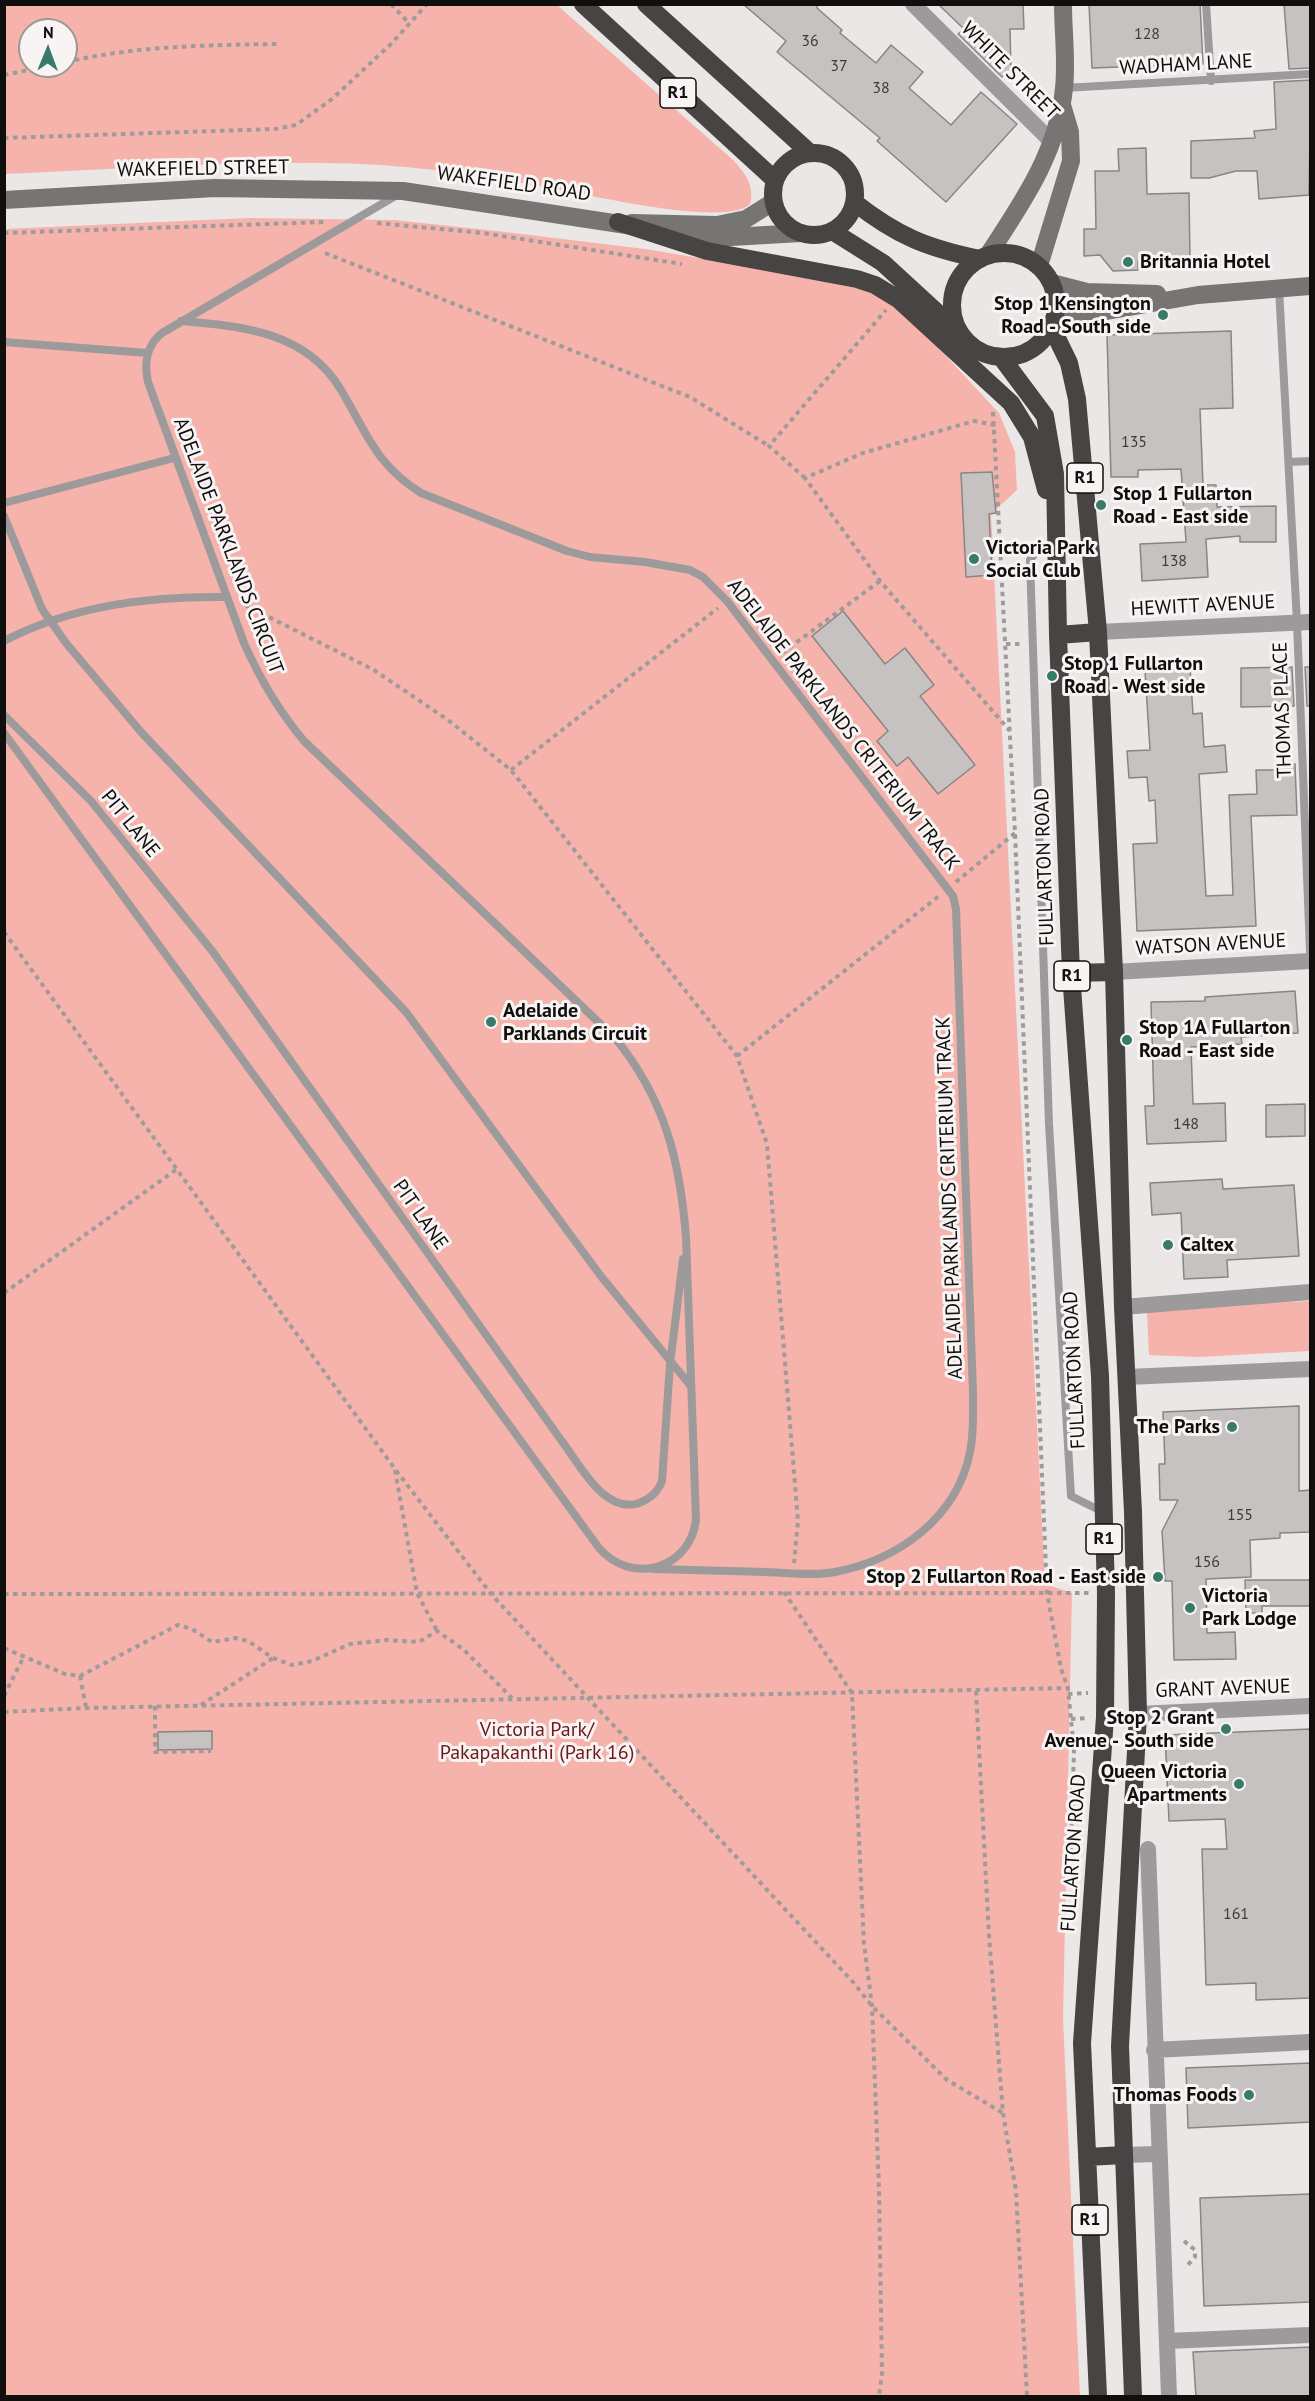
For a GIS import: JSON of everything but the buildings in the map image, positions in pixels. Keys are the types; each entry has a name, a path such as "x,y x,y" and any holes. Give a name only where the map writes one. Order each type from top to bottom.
{"highway":[{"name":"R1","path":"583,4 775,180"},
{"name":"R1","path":"646,4 810,153 834,158 844,166 855,189 854,202 884,226 946,252 984,257 999,253 1020,255 1039,266 1052,283 1057,301 1053,324 1070,363 1077,399 1098,633 1114,972 1123,1307 1138,1714 1120,2046 1133,2397"},
{"path":"810,153 795,158 782,167 775,180 773,202 778,216 788,226 801,233 817,235 832,231 846,218 854,202"},
{"path":"618,222 706,251 857,279 875,285 898,299 1011,403 1032,437 1042,469 1056,544"},
{"path":"832,231 883,262 978,351 1001,357 1031,351 1053,324"},
{"path":"960,333 952,310 955,286 970,266 984,257"},
{"name":"FULLARTON ROAD","path":"1001,357 1045,416 1055,474 1058,635 1071,973 1096,1317 1106,1593 1105,1717 1082,2043 1098,2397"},
{"path":"1058,635 1098,633"},
{"path":"1071,973 1114,972"},
{"path":"1096,1317 1123,1307"},
{"path":"1105,1717 1138,1714"},
{"path":"1087,2157 1124,2155"}],"main road":[{"path":"1039,266 1071,161 1070,132 1063,96 1063,4"},
{"path":"984,257 1033,188 1051,141 1063,96"},
{"name":"WAKEFIELD STREET","path":"4,200 215,188 403,191"},
{"name":"WAKEFIELD ROAD","path":"403,191 618,222 696,239 801,233"},
{"name":"WAKEFIELD ROAD","path":"618,222 717,225 746,219 773,202"},
{"path":"1052,283 1088,292 1198,295"},
{"path":"1053,324 1198,295 1311,286"}],"street":[{"name":"WHITE STREET","path":"913,4 1051,141"},
{"name":"HEWITT AVENUE","path":"1098,633 1304,622"},
{"name":"WATSON AVENUE","path":"1114,972 1311,961"},
{"path":"1123,1307 1311,1292"},
{"path":"1127,1377 1311,1370"},
{"name":"GRANT AVENUE","path":"1138,1714 1311,1706"},
{"path":"1148,1849 1169,2397"},
{"path":"1154,2050 1311,2042"},
{"path":"1124,2155 1159,2154"},
{"path":"1167,2341 1311,2335"}],"lane":[{"path":"1206,4 1210,81"},
{"name":"WADHAM LANE","path":"1063,96 1210,81 1311,74"},
{"path":"4,342 148,353 156,339 180,321 403,191"},
{"name":"THOMAS PLACE","path":"1279,288 1289,462 1304,622 1311,951"},
{"name":"ADELAIDE PARKLANDS CRITERIUM TRACK","path":"180,321 249,329 284,339 309,352 341,389 366,439 380,458 407,484 421,493 567,551 590,557 654,563 690,570 703,577 727,601 950,888 956,909 974,1394 970,1455 960,1482 934,1521 916,1539 868,1563 823,1573 646,1569"},
{"name":"ADELAIDE PARKLANDS CIRCUIT","path":"148,353 146,364 148,382 174,458 260,680 281,714 304,741 615,1038 636,1065 670,1136 683,1192 696,1503 694,1531 690,1542 676,1556 660,1565 646,1569"},
{"path":"4,503 174,458"},
{"path":"1289,462 1311,461"},
{"path":"4,516 42,609 50,620 141,732 406,1012 600,1275 670,1364 690,1385"},
{"path":"1056,544 1039,548 1030,560 1049,1124 1071,1496 1104,1512"},
{"path":"4,641 50,620 112,604 195,596 227,597"},
{"name":"PIT LANE","path":"4,715 91,801 213,952 561,1440 603,1495 616,1503 628,1505 642,1502 653,1495 662,1481 670,1364 686,1238"},
{"path":"4,733 599,1548 616,1564 627,1568 646,1569"}],"path":[{"path":"391,4 410,23"},
{"path":"4,138 275,129 296,125 332,99 392,43 427,4"},
{"path":"78,60 147,49 225,44 277,44"},
{"path":"4,233 348,221 471,231 693,265"},
{"path":"309,247 690,397 768,446 805,478 880,581 1010,732"},
{"path":"881,304 895,316"},
{"path":"768,446 887,309"},
{"path":"990,405 995,415 1006,644 1047,1593 1058,1655 1068,1688 1074,1751 1070,1870"},
{"path":"805,478 863,453 974,421 995,425"},
{"path":"773,660 880,581"},
{"path":"511,770 727,601"},
{"path":"1006,644 1024,644"},
{"path":"968,873 1015,833"},
{"path":"737,1056 950,888"},
{"path":"4,932 395,1469 491,1594 853,1982 872,2006 948,2080 1003,2112"},
{"path":"4,1293 177,1169"},
{"path":"395,1469 417,1593 437,1631 463,1649 513,1699"},
{"path":"784,1592 852,1693 864,1944 872,2006 879,2189 882,2373 879,2397"},
{"path":"4,1594 1106,1593"},
{"path":"4,1648 65,1674 80,1676 178,1625 192,1629 212,1642 236,1638 248,1641 273,1658 292,1665 312,1661 350,1644 387,1640 419,1642 437,1631"},
{"path":"4,1696 24,1656"},
{"path":"200,1706 273,1658"},
{"path":"80,1676 87,1708"},
{"path":"4,1712 155,1706 1068,1688"},
{"path":"976,1691 988,1924 1003,2112 1016,2191 1027,2397"},
{"path":"1068,1694 1092,1693"},
{"path":"155,1706 155,1752 211,1751"},
{"path":"1074,1751 1082,1752"},
{"path":"1184,2241 1195,2250 1195,2257 1185,2268"}],"green space":[{"path":"4,5 557,5 733,160 748,180 751,197 750,204 736,210 686,211 522,183 408,167 282,163 5,174"},
{"name":"Victoria Park/ Pakapakanthi (Park 16)","path":"249,218 394,220 497,231 645,249 760,268 873,291 907,314 999,413 1015,452 1017,490 991,514 1045,1584 1072,1593 1063,2018 1080,2396 5,2396 5,229"},
{"path":"1310,1301 1310,1351 1199,1357 1149,1355 1147,1313 1167,1307"}],"place":[{"name":"Britannia Hotel","path":"1128,262"},
{"name":"Stop 1 Kensington Road - South side","path":"1163,315"},
{"name":"Stop 1 Fullarton Road - East side","path":"1101,505"},
{"name":"Victoria Park Social Club","path":"974,559"},
{"name":"Stop 1 Fullarton Road - West side","path":"1052,676"},
{"name":"Adelaide Parklands Circuit","path":"491,1022"},
{"name":"Stop 1A Fullarton Road - East side","path":"1127,1040"},
{"name":"Caltex","path":"1168,1245"},
{"name":"The Parks","path":"1232,1427"},
{"name":"Stop 2 Fullarton Road - East side","path":"1158,1577"},
{"name":"Victoria Park Lodge","path":"1190,1608"},
{"name":"Stop 2 Grant Avenue - South side","path":"1226,1729"},
{"name":"Queen Victoria Apartments","path":"1239,1784"},
{"name":"Thomas Foods","path":"1249,2095"}]}
